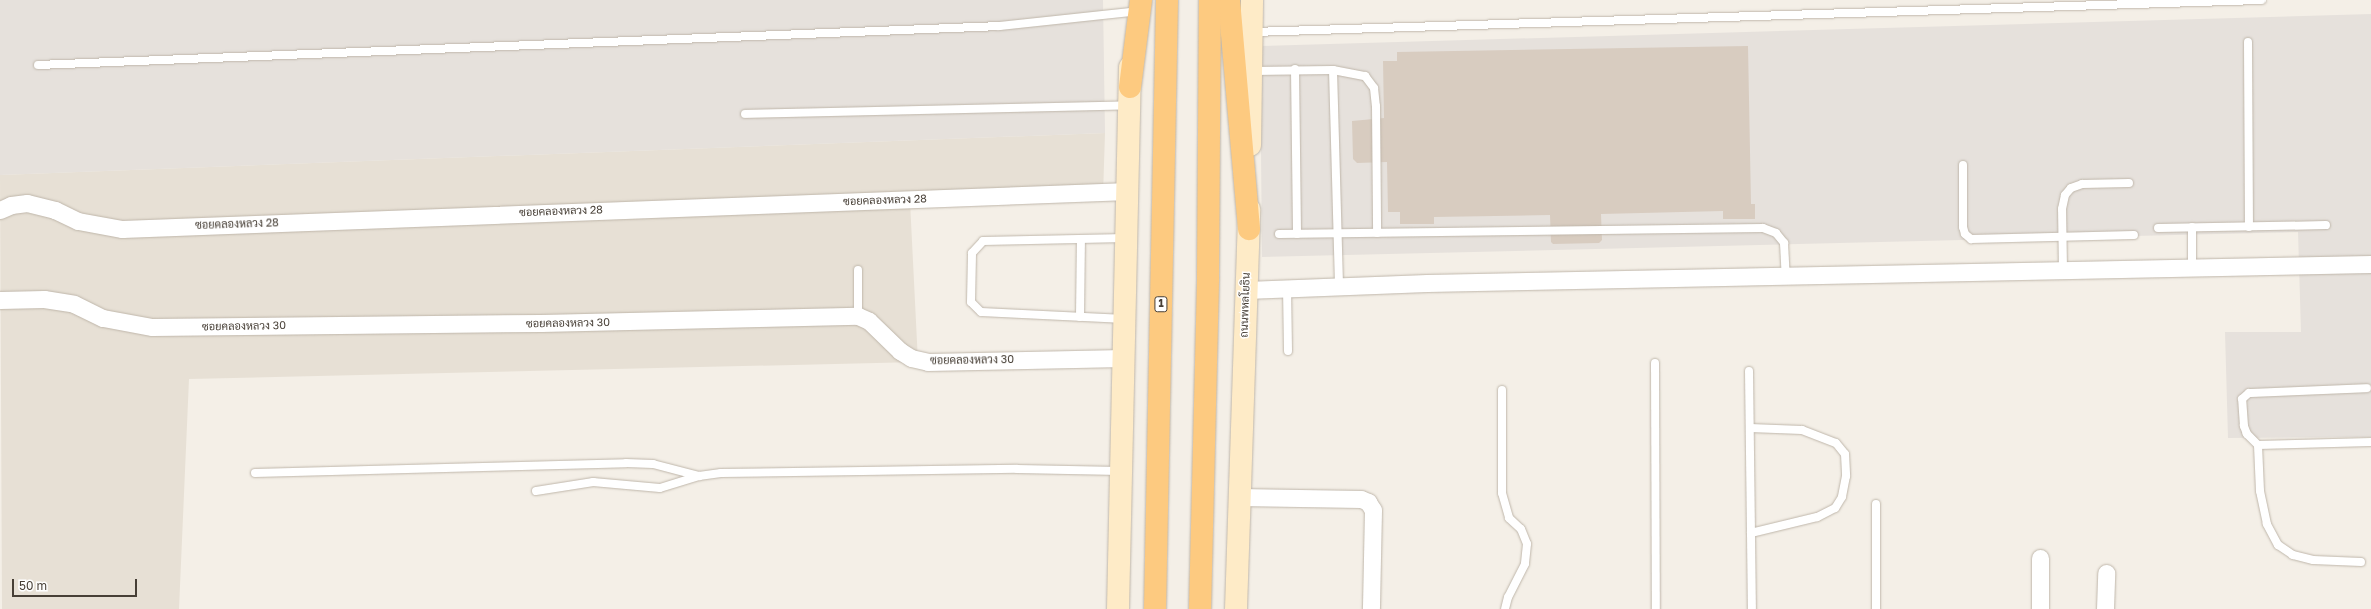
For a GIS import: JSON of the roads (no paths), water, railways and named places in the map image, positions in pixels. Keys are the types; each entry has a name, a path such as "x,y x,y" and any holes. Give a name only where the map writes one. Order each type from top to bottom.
{"highway":[{"name":"1","path":"1155,609 1168,0"},
{"path":"1200,609 1208,277 1210,0"},
{"path":"1229,0 1248,229"},
{"path":"1130,96 1135,4"}],"main road":[{"name":"ถนนพหลโยธิน","path":"1236,609 1238,497 1248,229 1252,0"},
{"path":"1118,609 1130,96"}],"street":[{"name":"ซอยคลองหลวง 28","path":"0,210 11,205 27,203 44,206 78,221 122,229 1128,191"},
{"path":"1246,290 1287,287 2371,264"},
{"name":"ซอยคลองหลวง 30","path":"0,300 44,299 74,304 103,318 152,327 541,324 858,316 869,321 900,351 911,358 928,362 1124,358"},
{"path":"1238,497 1361,499 1368,502 1374,510 1371,609"},
{"path":"2040,558 2040,609"},
{"path":"2105,609 2106,573"}],"lane":[{"path":"1251,32 2261,0"},
{"path":"38,65 999,26 1135,4"},
{"path":"2248,42 2249,226"},
{"path":"1295,69 1297,234"},
{"path":"1251,71 1295,69 1333,70 1365,76 1374,88 1377,233"},
{"path":"1333,70 1339,286"},
{"path":"745,114 1130,96"},
{"path":"1962,165 1963,227 1965,234 1971,239 2134,235"},
{"path":"2063,270 2062,209 2065,195 2071,188 2082,184 2129,183"},
{"path":"2158,228 2326,225"},
{"path":"2192,227 2192,267"},
{"path":"1279,234 1763,228 1776,233 1784,244 1786,276"},
{"path":"1125,318 981,312 971,302 972,254 983,241 1127,238"},
{"path":"1080,317 1081,239"},
{"path":"858,270 858,316"},
{"path":"1287,287 1288,350"},
{"path":"1655,363 1656,609"},
{"path":"1749,372 1752,609"},
{"path":"2361,562 2313,560 2294,556 2278,545 2267,524 2260,491 2258,445 2247,434 2244,426 2242,399 2248,394 2367,388"},
{"path":"1502,390 1502,493 1509,518 1521,529 1527,544 1525,564 1508,597 1505,609"},
{"path":"1750,428 1802,430 1836,443 1844,454 1846,476 1842,497 1835,508 1817,517 1751,533"},
{"path":"2258,445 2371,442"},
{"path":"254,473 626,463 653,464 698,476"},
{"path":"536,491 593,482 660,488 698,476 721,473 1017,469 1121,471"},
{"path":"1876,504 1876,609"}]}
